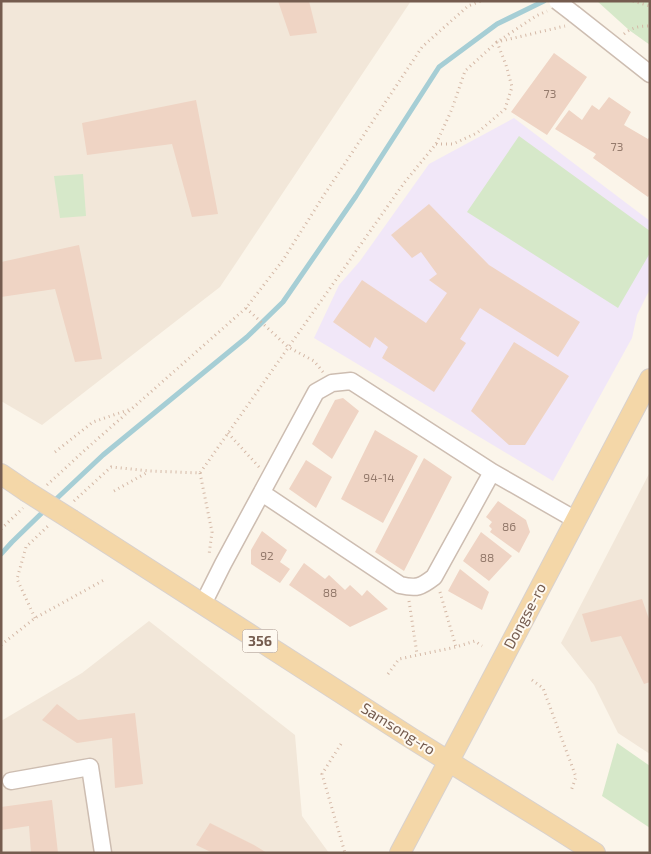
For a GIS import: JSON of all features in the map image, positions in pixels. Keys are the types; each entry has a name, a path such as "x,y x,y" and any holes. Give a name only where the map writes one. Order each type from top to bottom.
{"main road":[{"name":"Dongse-ro","path":"400,853 650,379"},
{"name":"356","path":"1,474 31,496 65,515"},
{"name":"Samsong-ro","path":"65,515 379,718 595,853"}],"street":[{"path":"554,5 650,74"},
{"path":"203,604 316,392 332,383 351,381 492,472 576,520"},
{"path":"262,493 400,585 417,587 434,577 492,472"},
{"path":"11,781 90,767 102,853"}],"path":[{"path":"1,529 31,496 134,408 246,308 283,260 422,47 468,4 481,1"},
{"path":"633,1 650,6"},
{"path":"209,556 212,532 200,473 404,183 436,144 452,109 465,71 497,42 554,5"},
{"path":"497,42 572,19"},
{"path":"624,35 629,30 640,26 650,26"},
{"path":"436,144 454,144 477,133 505,109 512,87 497,42"},
{"path":"246,308 288,347 314,361 323,373"},
{"path":"55,452 93,422 134,408"},
{"path":"228,433 259,467"},
{"path":"36,618 17,579 26,547 65,515 111,467 200,473"},
{"path":"114,491 150,471"},
{"path":"1,645 36,618 104,580"},
{"path":"440,592 456,647"},
{"path":"409,600 417,654"},
{"path":"388,674 398,659 475,642 482,646"},
{"path":"532,680 544,688 576,777 571,791"},
{"path":"341,744 322,774 345,853"}],"shaded area":[{"path":"1,1 411,1 220,287 42,425 1,401"},
{"path":"514,118 650,221 650,289 637,315 632,338 553,481 314,338 339,285 360,261 429,164"},
{"path":"650,472 650,754 618,733 594,685 561,643"},
{"path":"149,621 295,735 302,816 329,853 1,853 1,721 82,673"}],"green space":[{"path":"597,1 650,1 650,45 629,30"},
{"path":"519,136 650,231 650,253 618,308 467,212"},
{"path":"83,174 86,216 60,218 54,176"},
{"path":"617,743 650,766 650,828 602,796"}],"building":[{"path":"278,1 309,1 317,33 290,36"},
{"path":"554,53 587,77 547,135 511,112"},
{"path":"609,97 631,112 624,125 648,139 650,136 650,194 648,197 593,158 596,154 555,129 569,110 582,120 592,105 599,110"},
{"path":"196,100 218,214 192,217 172,144 87,155 82,123"},
{"path":"429,204 489,265 580,322 558,357 480,308 460,339 466,343 434,392 382,358 388,347 375,337 370,348 333,322 362,280 426,323 447,293 429,280 437,274 421,252 412,258 391,235"},
{"path":"79,245 102,359 75,362 55,289 1,297 1,262"},
{"path":"514,342 569,376 525,445 509,445 471,411"},
{"path":"343,398 359,411 332,459 312,444 335,400"},
{"path":"375,430 418,456 383,523 341,499"},
{"path":"424,458 452,477 404,571 375,552"},
{"path":"306,460 332,477 316,508 289,489"},
{"path":"498,501 526,520 530,532 519,553 490,532 492,529 489,526 492,522 486,517"},
{"path":"262,531 287,550 280,562 290,569 280,583 251,564 251,550"},
{"path":"481,532 512,556 489,581 463,561"},
{"path":"304,563 325,579 329,575 345,590 350,585 362,596 367,590 388,609 350,627 289,585"},
{"path":"460,569 489,592 482,610 448,591"},
{"path":"642,599 650,622 650,682 644,684 621,636 591,642 582,614"},
{"path":"57,704 78,720 135,713 143,784 115,788 112,738 77,743 42,720"},
{"path":"52,800 58,853 31,853 29,826 1,830 1,807"},
{"path":"210,823 267,853 213,853 196,845"}],"waterway":[{"path":"53,502 103,455 247,337 283,302 356,196 439,67 497,24 544,1"},
{"path":"1,554 47,508"}]}
